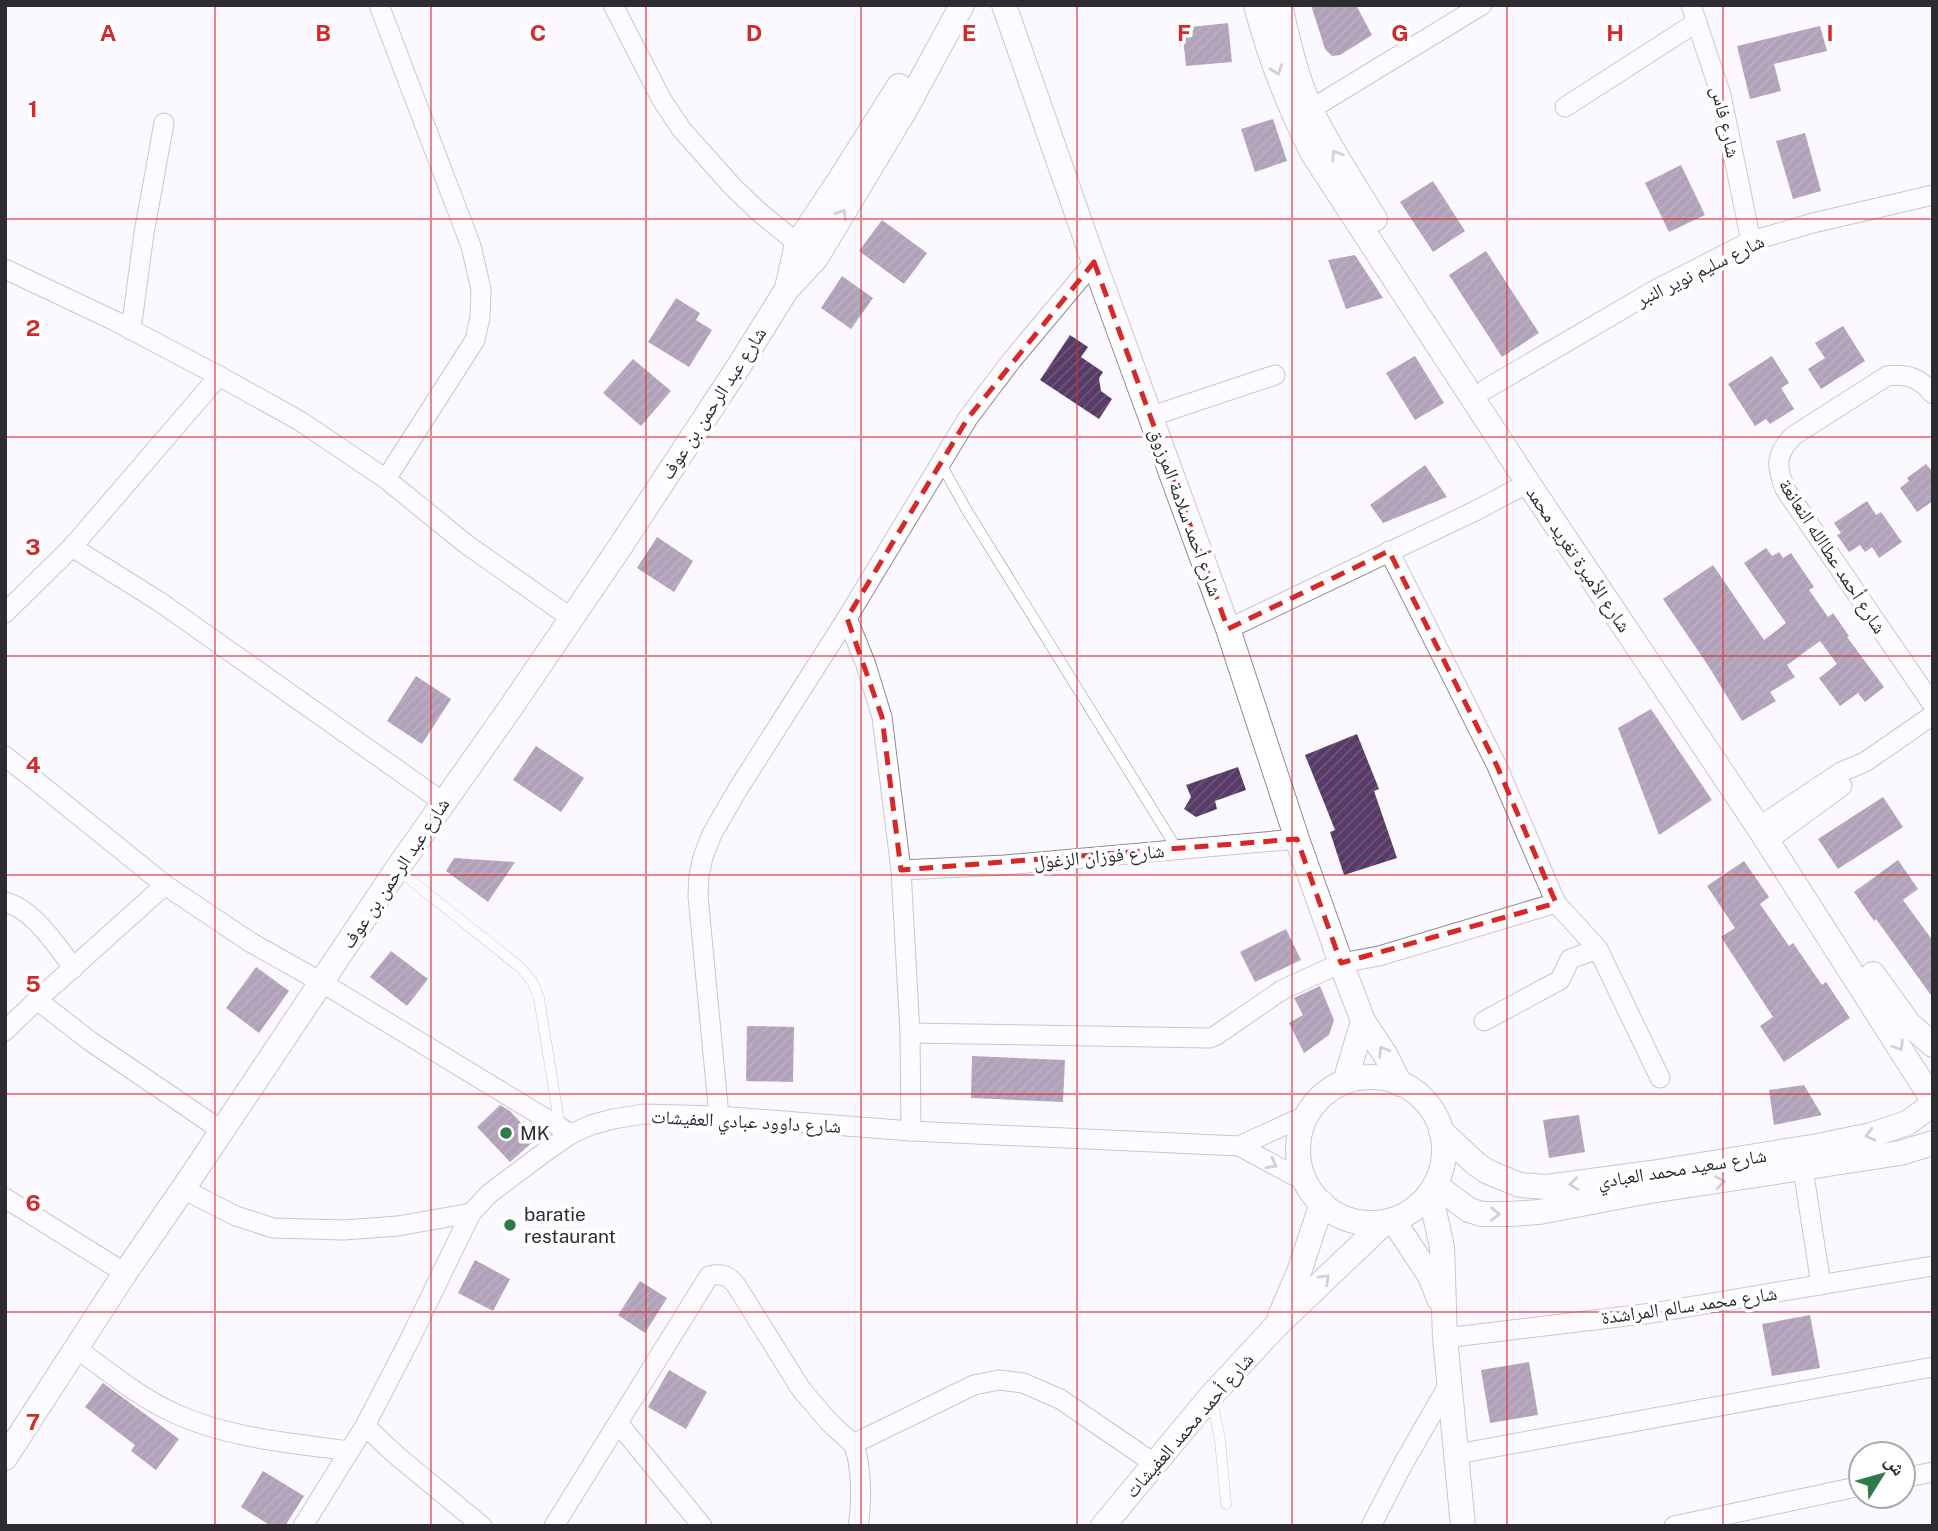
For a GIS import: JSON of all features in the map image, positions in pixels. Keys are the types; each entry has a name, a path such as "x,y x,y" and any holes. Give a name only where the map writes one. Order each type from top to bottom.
{"street":[{"path":"379,5 471,246 481,289 480,317 475,340 386,479"},
{"path":"613,5 662,100 682,130 733,187 807,251"},
{"name":"شارع عبد الرحمن بن عوف","path":"5,1458 124,1273 397,869 618,550 787,289 944,5"},
{"name":"شارع عبد الرحمن بن عوف","path":"807,251 905,110 962,5"},
{"name":"شارع أحمد سلامة المرزوق","path":"1003,5 1228,629 1341,963 1363,1020 1401,1084"},
{"path":"1245,5 1262,29"},
{"name":"شارع الأميرة تغريد محمد","path":"1256,5 1290,105 1313,154 1528,483 1759,828 1932,1102"},
{"name":"شارع الأميرة تغريد محمد","path":"1280,5 1300,81 1311,109 1331,148 1388,241 1889,999 1909,1024 1933,1045"},
{"path":"1311,109 1482,5"},
{"path":"1565,107 1694,14"},
{"name":"شارع فاس","path":"1694,14 1721,95 1751,241"},
{"path":"131,330 144,233 164,123"},
{"name":"شارع سليم نوير النبر","path":"1486,389 1654,290 1751,241 1813,223 1933,195"},
{"path":"719,1116 698,896 703,857 712,834 968,418 1012,360 1094,262"},
{"path":"5,269 131,330 300,421 386,479 466,544 571,618"},
{"path":"1152,416 1275,375"},
{"path":"5,613 72,547 219,376"},
{"name":"شارع أحمد عطاالله النعانعة","path":"1933,394 1921,381 1911,376 1887,376 1793,436 1782,448 1778,461 1779,474 1785,489 1933,705"},
{"path":"1228,629 1528,483"},
{"path":"72,547 160,602 443,802"},
{"path":"1390,551 1497,766 1556,903 1598,949 1660,1078"},
{"path":"847,618 866,662 882,717 901,870 910,1033 911,1131"},
{"path":"1774,826 1847,782 1864,762 1933,715"},
{"path":"5,756 165,885 250,942 565,1130"},
{"name":"شارع فوزان الزغول","path":"901,870 1005,865 1297,839"},
{"path":"5,1031 165,885"},
{"path":"5,902 14,904 32,918 74,968"},
{"path":"910,1033 1210,1038 1282,990 1341,963 1379,956 1556,903"},
{"path":"1484,1021 1560,980 1570,959 1598,949"},
{"path":"37,1000 90,1041 221,1130"},
{"path":"1345,1082 1363,1020"},
{"path":"1378,1078 1401,1084 1414,1091 1426,1103 1436,1116 1441,1131 1443,1159 1433,1189 1420,1205 1389,1221 1358,1222 1332,1212 1306,1182 1301,1168 1298,1153 1307,1115 1319,1099 1345,1082 1378,1078"},
{"name":"شارع سعيد محمد العبادي","path":"1441,1131 1476,1164 1495,1175 1520,1185 1547,1187 1676,1169 1871,1135 1907,1123 1932,1102"},
{"name":"شارع داوود عبادي العفيشات","path":"303,1526 365,1426 471,1213 490,1193 545,1152 565,1130 644,1114 719,1116 911,1131 1239,1146 1306,1182"},
{"name":"شارع داوود عبادي العفيشات","path":"1239,1146 1307,1115"},
{"name":"شارع سعيد محمد العبادي","path":"1433,1189 1469,1210 1482,1214 1539,1212 1643,1192 1900,1153 1933,1143"},
{"path":"1803,1169 1821,1285"},
{"path":"183,1189 236,1216 273,1228 344,1230 398,1226 471,1213"},
{"path":"1433,1189 1442,1247 1445,1338 1463,1526"},
{"path":"5,1198 124,1273"},
{"name":"شارع أحمد محمد العفيشات","path":"1276,1326 1299,1272 1322,1203"},
{"path":"1389,1221 1430,1276 1444,1313"},
{"name":"شارع أحمد محمد العفيشات","path":"1103,1526 1211,1396 1276,1326 1389,1221"},
{"name":"شارع محمد سالم المراشدة","path":"1445,1338 1652,1313 1933,1266"},
{"path":"554,1526 703,1285 709,1276 719,1274 729,1277 736,1285 801,1389 853,1444 858,1453 861,1492 858,1526"},
{"path":"77,1349 135,1391 173,1413 198,1423 239,1434 348,1451"},
{"path":"1457,1454 1933,1367"},
{"path":"853,1444 974,1385 999,1380 1023,1383 1059,1399 1155,1464"},
{"path":"1371,1526 1449,1384"},
{"path":"618,1423 702,1526"},
{"path":"365,1426 482,1526"},
{"path":"1674,1526 1847,1489"}],"lane":[{"path":"940,464 1177,849"},
{"path":"397,869 521,968 532,981 539,998 565,1130"},
{"path":"1211,1396 1220,1440 1226,1504"}],"highlighted area":[{"path":"1094,262 1228,629 1389,551 1497,766 1556,903 1341,963 1297,839 901,870 882,717 847,618 968,418"}],"building":[{"path":"1311,5 1356,5 1372,35 1340,55 1332,56 1325,49"},
{"path":"1228,23 1232,62 1186,66 1182,28"},
{"path":"1820,26 1827,51 1774,64 1781,91 1750,99 1737,46"},
{"path":"1273,119 1287,161 1255,172 1241,129"},
{"path":"1805,133 1821,191 1793,199 1776,141"},
{"path":"1681,165 1705,215 1669,232 1645,183"},
{"path":"1433,181 1465,231 1433,252 1400,202"},
{"path":"882,220 927,253 904,284 859,251"},
{"path":"1486,251 1539,333 1502,357 1449,275"},
{"path":"1355,255 1383,298 1346,309 1328,260"},
{"path":"842,276 873,298 851,329 821,308"},
{"path":"676,298 700,313 696,320 712,330 689,367 648,342"},
{"path":"1843,326 1865,361 1821,389 1808,369 1825,358 1815,343"},
{"path":"1070,335 1088,347 1081,357 1103,372 1099,378 1101,391 1112,399 1099,419 1040,380"},
{"path":"1415,356 1444,403 1415,420 1386,373"},
{"path":"1772,356 1789,383 1781,388 1794,409 1770,424 1766,419 1755,426 1728,384"},
{"path":"633,359 671,391 641,426 603,393"},
{"path":"1926,464 1933,472 1933,501 1917,512 1900,488 1909,481 1907,478"},
{"path":"1425,465 1447,497 1383,523 1370,505"},
{"path":"1867,501 1876,515 1881,512 1902,542 1879,558 1872,547 1865,552 1860,545 1849,552 1837,535 1841,533 1834,523"},
{"path":"657,537 693,561 674,592 637,568"},
{"path":"1766,548 1772,556 1779,552 1783,558 1791,553 1814,587 1809,590 1828,617 1833,613 1884,687 1865,702 1858,693 1840,706 1819,678 1837,664 1820,641 1787,665 1795,677 1770,692 1776,701 1742,721 1663,599 1713,565 1764,640 1786,623 1744,563"},
{"path":"416,676 451,699 422,744 387,721"},
{"path":"1651,709 1712,800 1659,835 1618,728"},
{"path":"1357,734 1379,789 1374,791 1397,858 1344,875 1330,832 1335,830 1305,755"},
{"path":"536,746 584,778 561,812 513,780"},
{"path":"1238,767 1246,790 1215,801 1217,809 1196,817 1184,809 1191,797 1186,785"},
{"path":"1883,797 1903,827 1838,869 1818,839"},
{"path":"454,858 515,862 488,902 446,871"},
{"path":"1898,860 1918,889 1903,900 1933,941 1933,998 1854,892"},
{"path":"1744,861 1769,897 1760,904 1789,946 1793,943 1822,985 1826,982 1850,1018 1784,1062 1760,1026 1773,1017 1721,937 1735,928 1707,886"},
{"path":"1286,929 1301,960 1255,982 1240,952"},
{"path":"391,951 428,979 407,1006 370,977"},
{"path":"256,967 289,991 259,1033 226,1008"},
{"path":"1320,986 1334,1020 1329,1035 1304,1053 1289,1023 1303,1015 1294,998"},
{"path":"747,1026 794,1027 793,1082 746,1081"},
{"path":"972,1056 1065,1060 1063,1102 971,1098"},
{"path":"1804,1085 1822,1115 1774,1125 1769,1090"},
{"name":"MK","path":"500,1105 510,1111 536,1139 510,1162 477,1127"},
{"path":"1579,1115 1585,1152 1549,1158 1543,1120"},
{"path":"475,1260 510,1279 493,1311 458,1293"},
{"path":"640,1281 667,1298 645,1333 618,1315"},
{"path":"1810,1315 1820,1368 1772,1376 1762,1324"},
{"path":"1529,1362 1538,1415 1490,1423 1481,1370"},
{"path":"669,1370 707,1392 686,1429 648,1407"},
{"path":"103,1383 179,1439 156,1470 131,1451 135,1445 85,1407"},
{"path":"263,1471 304,1496 285,1526 271,1526 241,1507"}],"place":[{"name":"MK","path":"506,1133"},
{"name":"baratie restaurant","path":"510,1225"}]}
